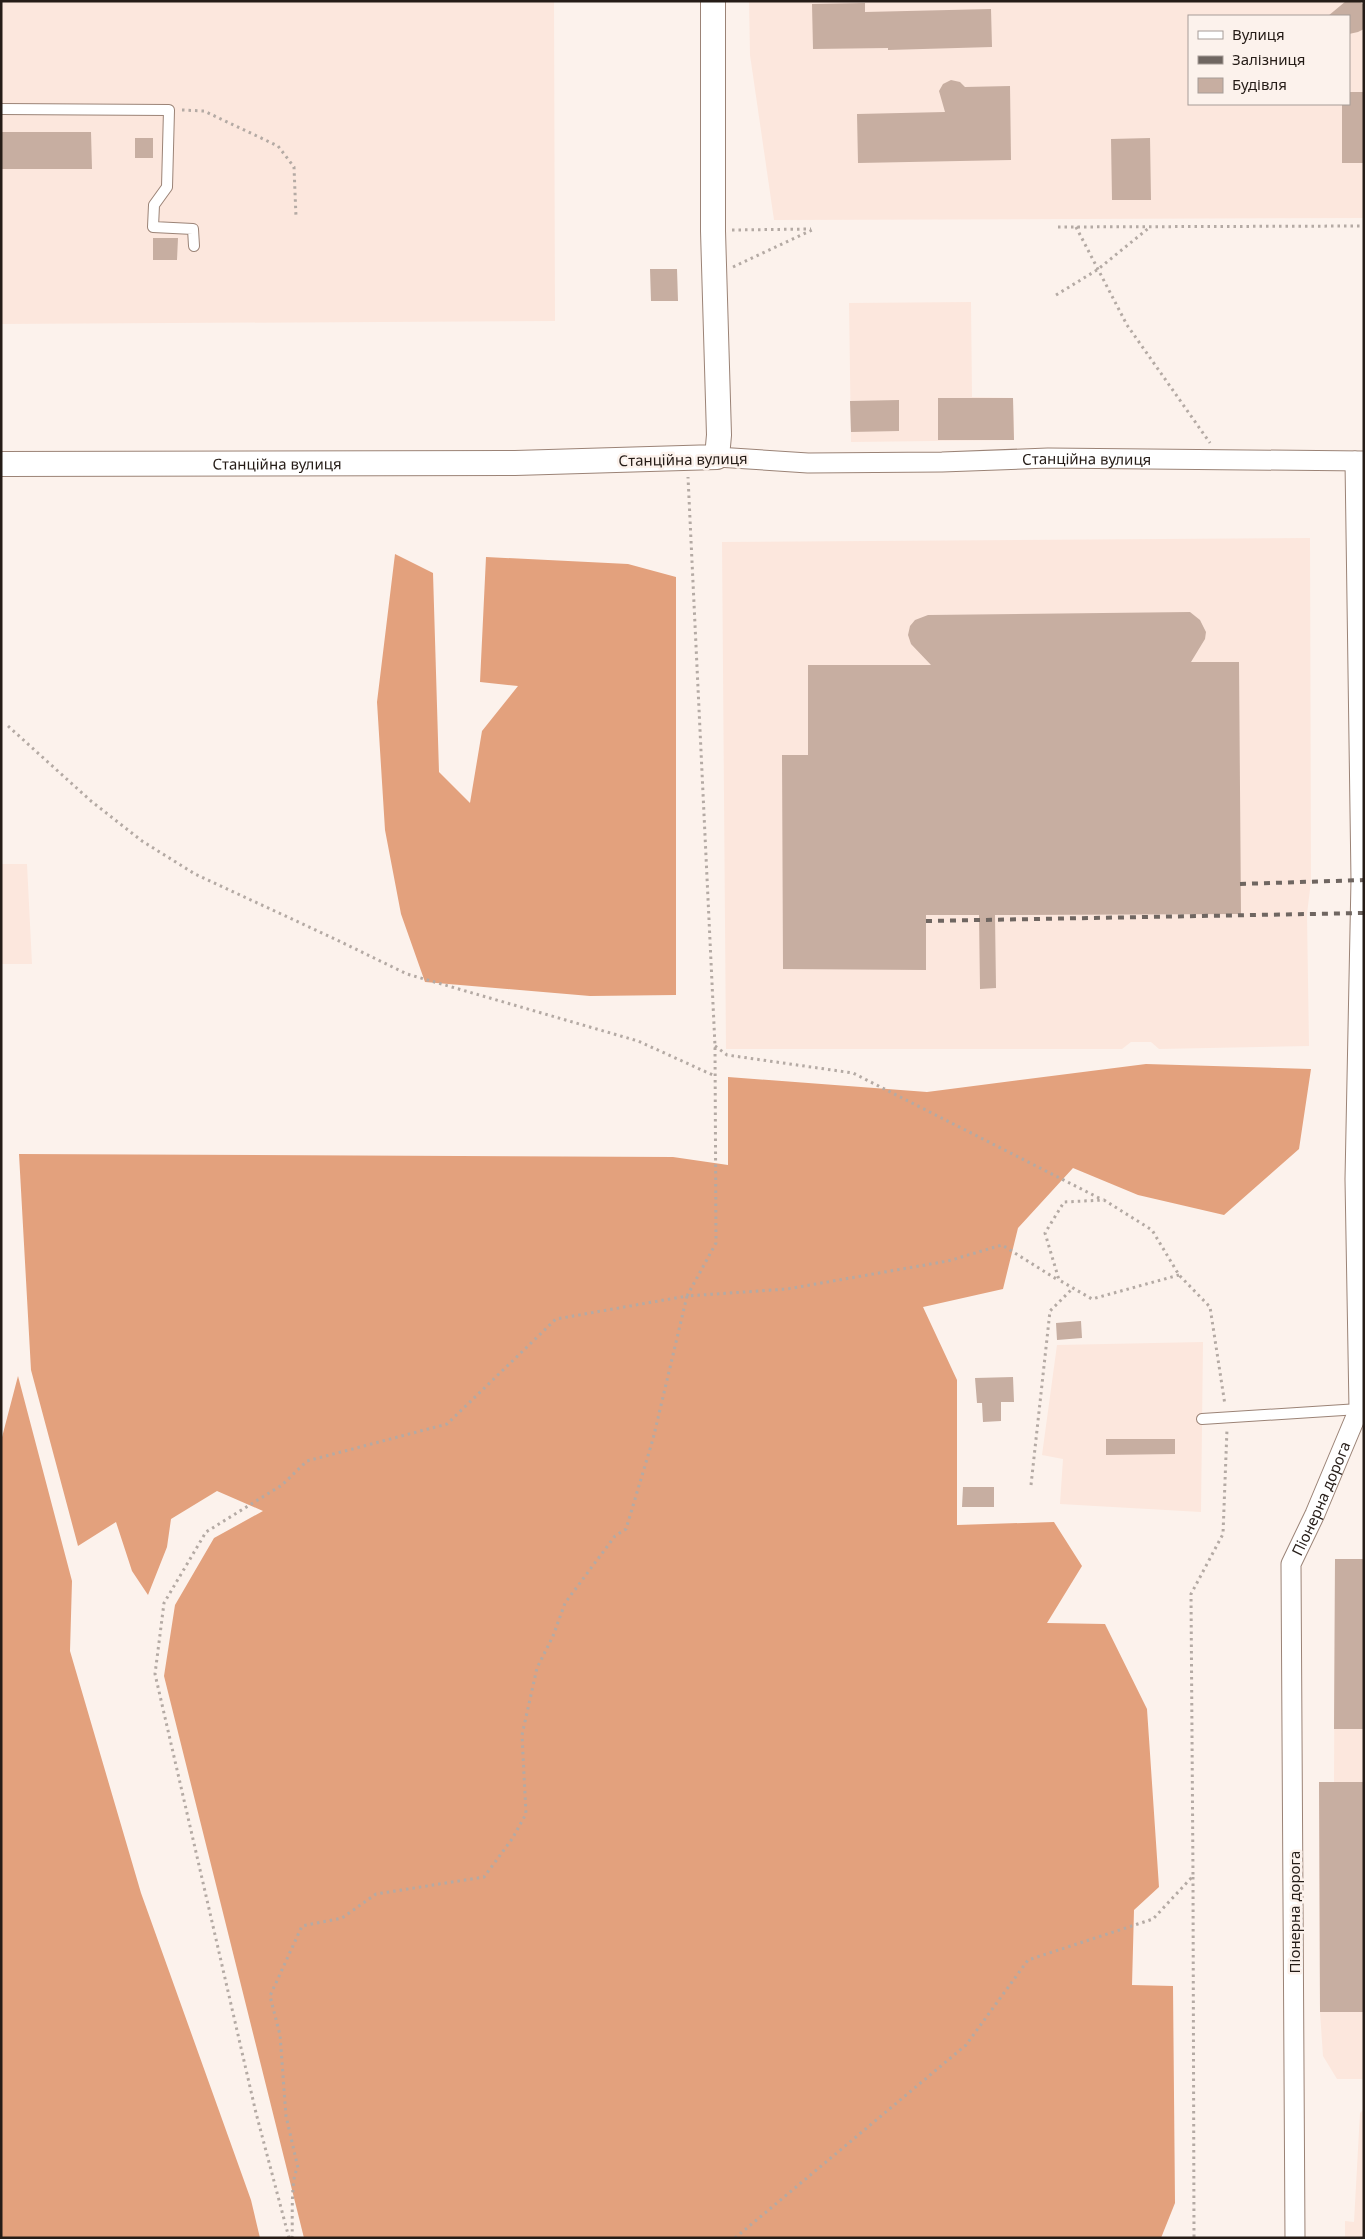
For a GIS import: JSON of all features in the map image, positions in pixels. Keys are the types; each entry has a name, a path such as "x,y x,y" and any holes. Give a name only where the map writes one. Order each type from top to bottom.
{"street":[{"path":"713,1 713,230 719,435 717,457"},
{"name":"Станційна вулиця","path":"1,464 515,463 687,457 808,463 942,462 1048,458 1359,461"},
{"name":"Піонерна дорога","path":"1296,2238 1291,1564 1315,1514 1359,1409 1361,880 1359,461"}],"lane":[{"path":"1,109 168,110 167,187 154,205 153,227 194,229 194,246"},
{"path":"1202,1419 1359,1409"}],"path":[{"path":"168,110 204,111 278,146 294,167 296,217"},
{"path":"1058,227 1364,226"},
{"path":"1076,227 1127,325 1222,459"},
{"path":"1056,296 1097,270 1150,227"},
{"path":"713,230 814,229 715,275"},
{"path":"290,2238 294,2201 292,2189 294,2172 298,2168 286,2116 280,2035 270,1996 302,1926 342,1918 376,1894 484,1877 512,1839 526,1814 522,1735 537,1668 553,1636 565,1603 615,1536 626,1529 653,1439 687,1296 716,1243 715,1046 687,457"},
{"path":"8,726 142,841 195,874 407,974 638,1041 715,1076"},
{"path":"715,1046 727,1055 853,1073 1104,1200 1152,1230 1179,1275 1210,1307 1227,1418 1224,1534 1191,1594 1194,2238"},
{"path":"1059,1280 1045,1234 1064,1202 1104,1200"},
{"path":"290,2238 256,2113 155,1674 164,1603 206,1532 282,1485 306,1461 447,1424 556,1319 687,1296 787,1289 948,1261 1002,1245 1092,1299 1179,1275"},
{"path":"1031,1485 1050,1311 1072,1288"},
{"path":"734,2238 966,2045 1028,1960 1153,1919 1193,1876"}],"shaded area":[{"path":"1,1 554,1 555,321 1,324"},
{"path":"749,1 1364,1 1364,218 774,220 750,55"},
{"path":"971,302 972,397 1013,398 1014,440 851,442 849,303"},
{"path":"1310,538 1311,881 1307,914 1309,1046 1159,1049 1151,1042 1131,1042 1122,1049 726,1049 722,542"},
{"path":"395,554 433,573 439,772 470,803 482,731 518,686 480,682 486,557 628,564 676,577 676,995 590,996 425,982 401,914 385,830 377,702"},
{"path":"1,864 27,864 32,964 1,964"},
{"path":"1146,1064 1311,1069 1299,1149 1224,1215 1138,1195 1073,1168 1018,1228 1003,1289 923,1307 957,1380 957,1525 1054,1522 1082,1566 1047,1623 1105,1624 1147,1709 1159,1887 1134,1910 1132,1985 1173,1986 1175,2203 1161,2238 304,2238 164,1676 175,1605 214,1538 263,1511 217,1491 171,1519 167,1547 148,1595 132,1571 116,1522 78,1546 31,1370 19,1154 673,1157 728,1165 728,1077 927,1092"},
{"path":"1203,1342 1201,1512 1060,1504 1063,1459 1042,1455 1057,1345"},
{"path":"18,1376 72,1581 70,1651 141,1893 251,2200 260,2238 1,2238 1,1441"},
{"path":"1335,1559 1364,1559 1364,2079 1337,2079 1323,2056 1320,2012 1319,1782 1334,1782"},
{"path":"1364,2109 1364,2238 1345,2238 1345,2221 1354,2222 1360,2113"}],"building":[{"path":"1346,1 1359,1 1364,5 1364,29 1350,34 1350,15 1329,15"},
{"path":"865,3 865,12 991,9 992,47 888,50 888,48 813,49 812,4"},
{"path":"951,80 960,82 965,87 1010,86 1011,160 858,163 857,114 945,112 939,91 943,84"},
{"path":"1350,92 1364,92 1364,163 1342,163 1342,105 1350,105"},
{"path":"1,132 91,132 92,169 1,169"},
{"path":"135,138 153,138 153,158 135,158"},
{"path":"1150,138 1151,200 1112,200 1111,139"},
{"path":"153,238 178,238 177,260 153,260"},
{"path":"650,269 677,269 678,301 651,301"},
{"path":"938,398 1013,398 1014,440 938,440"},
{"path":"899,400 899,431 851,432 850,401"},
{"path":"1190,612 1200,620 1206,632 1205,639 1191,662 1239,662 1241,914 995,915 996,988 980,989 979,915 926,915 926,970 783,969 782,755 808,755 808,665 931,665 911,644 908,635 910,626 915,620 928,615"},
{"path":"1081,1321 1082,1338 1057,1340 1056,1323"},
{"path":"1013,1377 1014,1402 1001,1402 1001,1421 983,1422 982,1403 977,1403 975,1378"},
{"path":"1106,1439 1175,1439 1175,1454 1106,1455"},
{"path":"963,1487 994,1487 994,1507 962,1507"},
{"path":"1335,1559 1364,1559 1364,1729 1334,1729"},
{"path":"1319,1782 1364,1782 1364,2012 1320,2012"}],"railway":[{"path":"1240,884 1364,880"},
{"path":"926,921 1364,913"}]}
